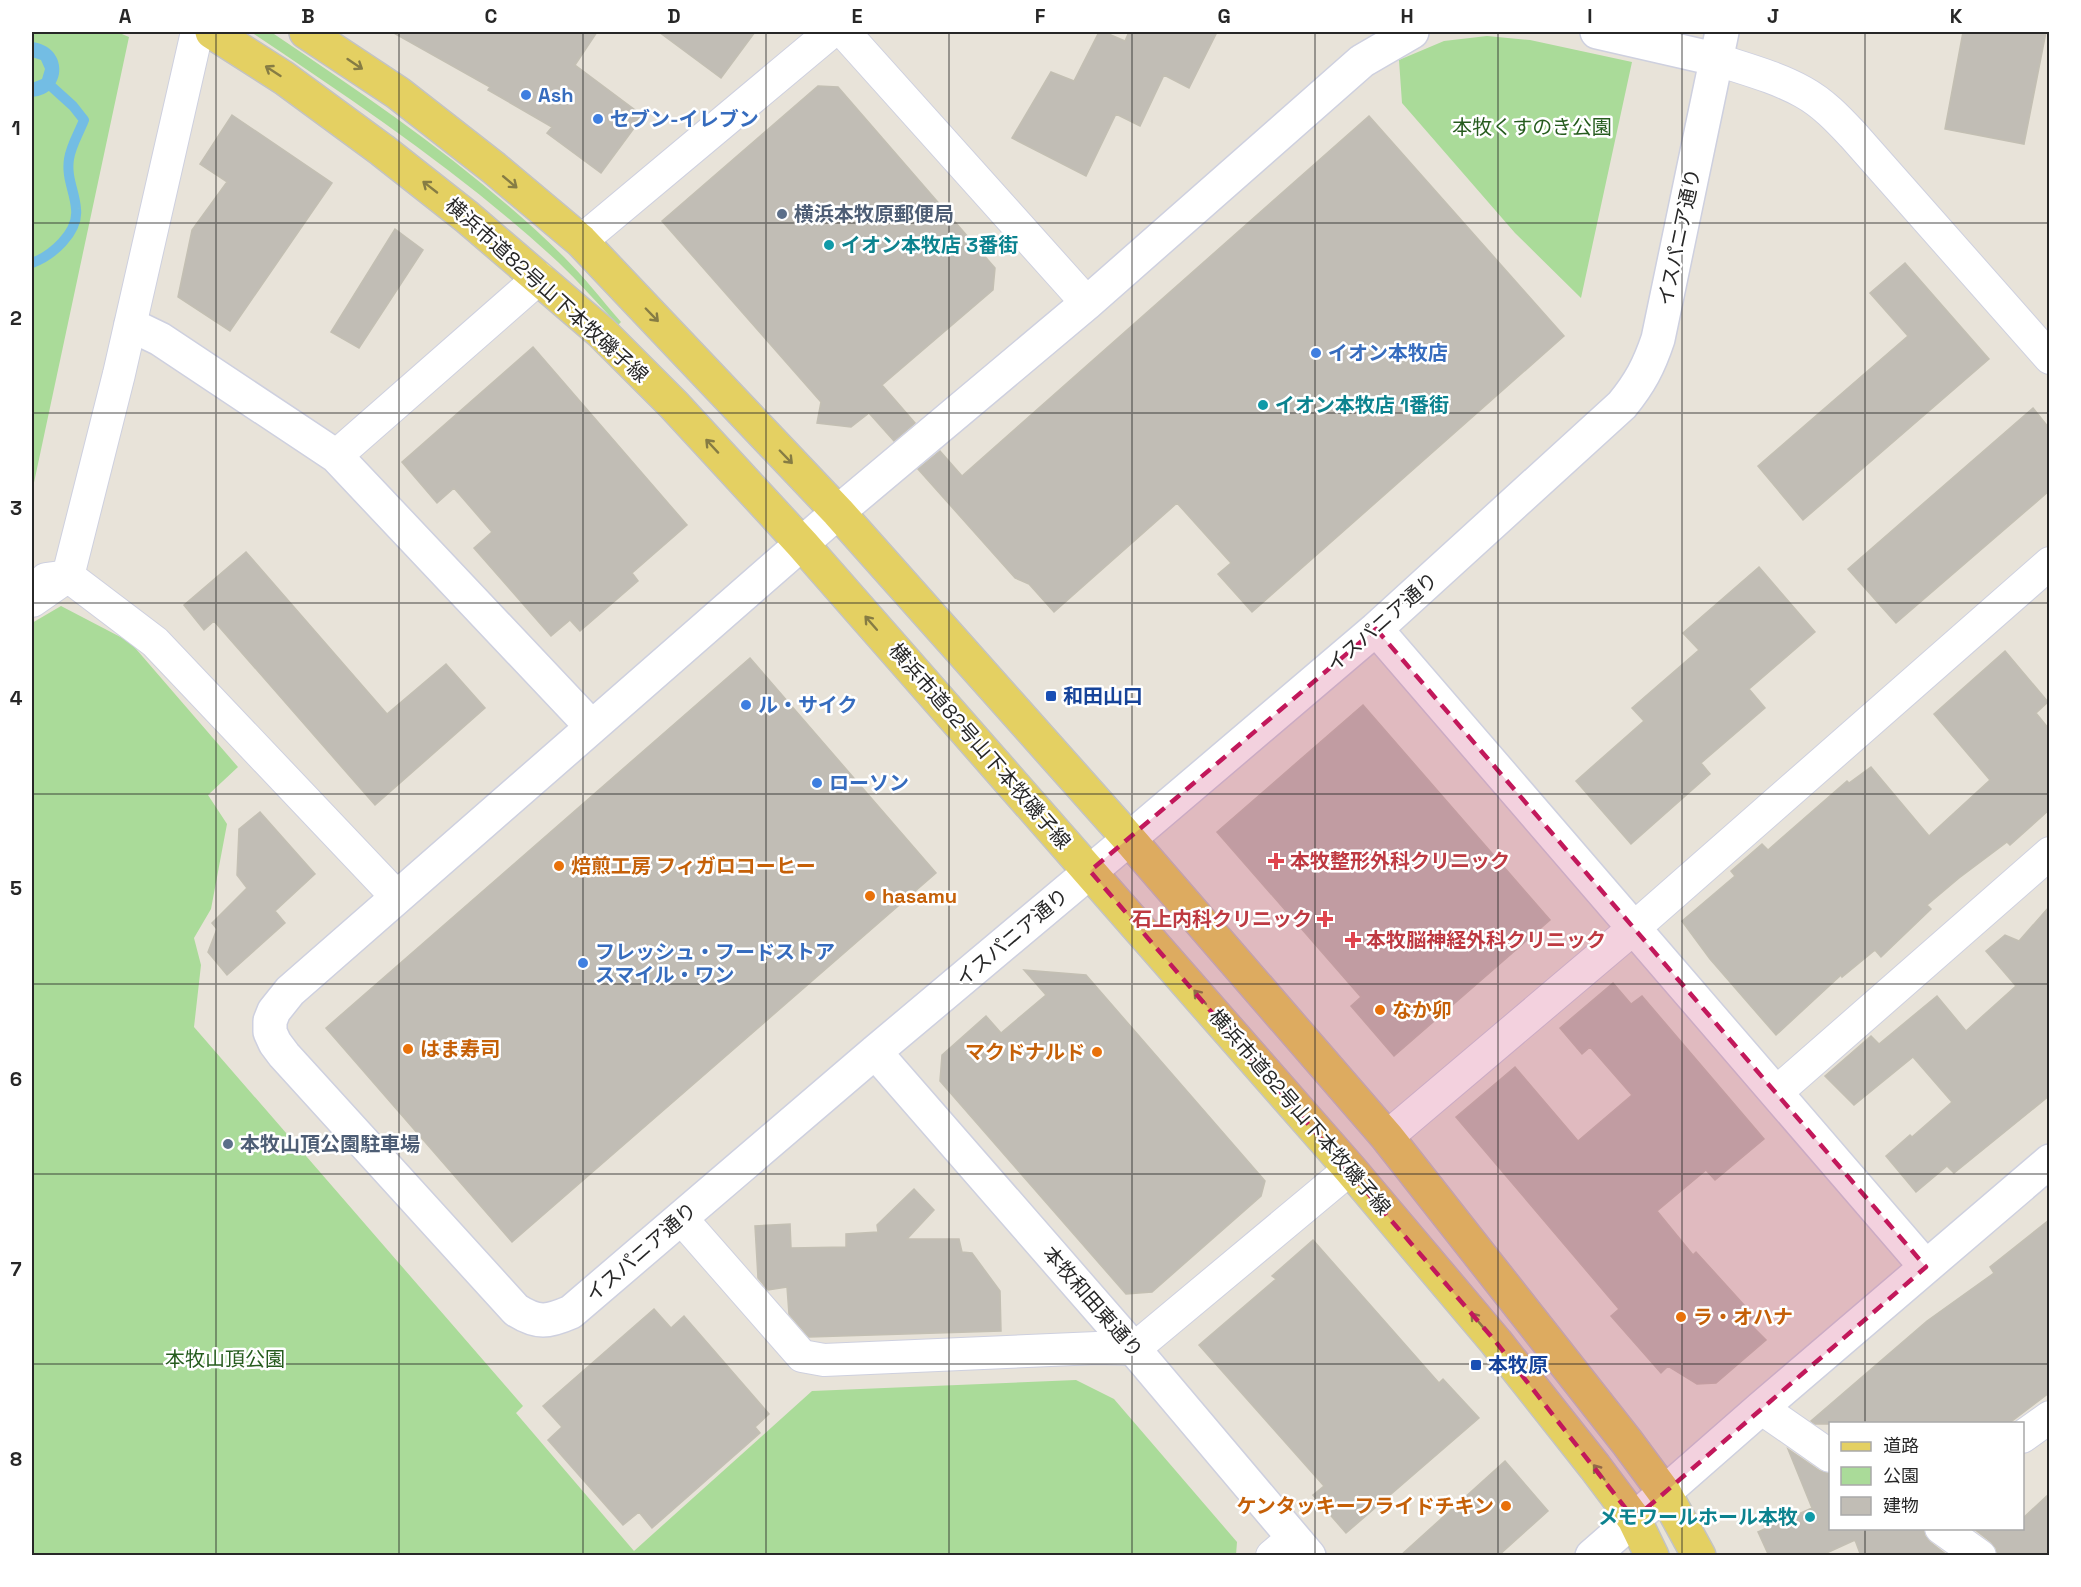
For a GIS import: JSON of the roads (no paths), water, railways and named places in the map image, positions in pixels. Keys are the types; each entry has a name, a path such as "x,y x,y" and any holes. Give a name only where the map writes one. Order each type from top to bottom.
{"main road":[{"name":"横浜市道82号山下本牧磯子線","path":"212,32 284,78 382,150 467,217 601,332 666,397 802,544 1350,1169 1496,1342 1595,1467 1634,1519 1652,1556"},
{"path":"306,32 398,93 494,168 581,241 838,512 1129,839 1387,1137 1627,1442 1664,1492 1700,1556"}],"street":[{"path":"32,601 68,576 130,325 197,32"},
{"path":"581,241 831,32"},
{"path":"844,32 1086,303"},
{"name":"イスパニア通り","path":"1412,32 1362,61 1086,303 838,512 396,896 290,991 274,1011 270,1021 270,1032 284,1055 516,1310 530,1319 551,1321 571,1312 874,1052 1129,839 1376,628 1622,405 1640,383 1658,339 1719,45"},
{"path":"1597,32 1719,45 1760,74 1804,92 1831,112 1861,144 2049,358"},
{"path":"336,456 539,278"},
{"path":"130,325 160,339 336,456 592,727"},
{"path":"1387,1137 1634,928 2049,563"},
{"path":"32,580 68,576 155,642 396,896"},
{"path":"1376,628 1926,1267"},
{"path":"1777,1092 2049,853"},
{"name":"本牧和田東通り","path":"874,1052 1134,1349 1291,1550"},
{"path":"1592,1556 2049,1161"},
{"path":"681,1218 802,1356 824,1360 1097,1348 1134,1349 1350,1169"},
{"path":"1761,1408 1829,1455"},
{"path":"2024,1436 2049,1417"},
{"path":"1944,1530 1980,1556"}],"water":[{"path":"32,42 44,45 53,52 58,60 59,70 58,79 52,88 44,94 32,97 32,83 42,79 45,69 41,60 32,57"}],"waterway":[{"path":"32,263 47,255 62,242 73,227 76,218 68,166 71,149 84,120 73,106 52,87"}],"place":[{"name":"Ash","path":"526,95"},
{"name":"セブン-イレブン","path":"598,119"},
{"name":"横浜本牧原郵便局","path":"782,214"},
{"name":"イオン本牧店 3番街","path":"829,245"},
{"name":"イオン本牧店","path":"1316,353"},
{"name":"イオン本牧店 1番街","path":"1263,405"},
{"name":"和田山口","path":"1051,696"},
{"name":"ル・サイク","path":"746,705"},
{"name":"ローソン","path":"817,783"},
{"name":"本牧整形外科クリニック","path":"1276,861"},
{"name":"焙煎工房 フィガロコーヒー","path":"559,866"},
{"name":"hasamu","path":"870,896"},
{"name":"石上内科クリニック","path":"1325,919"},
{"name":"本牧脳神経外科クリニック","path":"1353,940"},
{"name":"フレッシュ・フードストア スマイル・ワン","path":"583,963"},
{"name":"なか卯","path":"1380,1010"},
{"name":"はま寿司","path":"408,1049"},
{"name":"マクドナルド","path":"1097,1052"},
{"name":"本牧山頂公園駐車場","path":"228,1144"},
{"name":"ラ・オハナ","path":"1681,1317"},
{"name":"本牧原","path":"1476,1365"},
{"name":"ケンタッキーフライドチキン","path":"1506,1506"},
{"name":"メモワールホール本牧","path":"1810,1517"}],"park label":[{"name":"本牧くすのき公園","path":"1532,127"},
{"name":"本牧山頂公園","path":"225,1359"}]}
